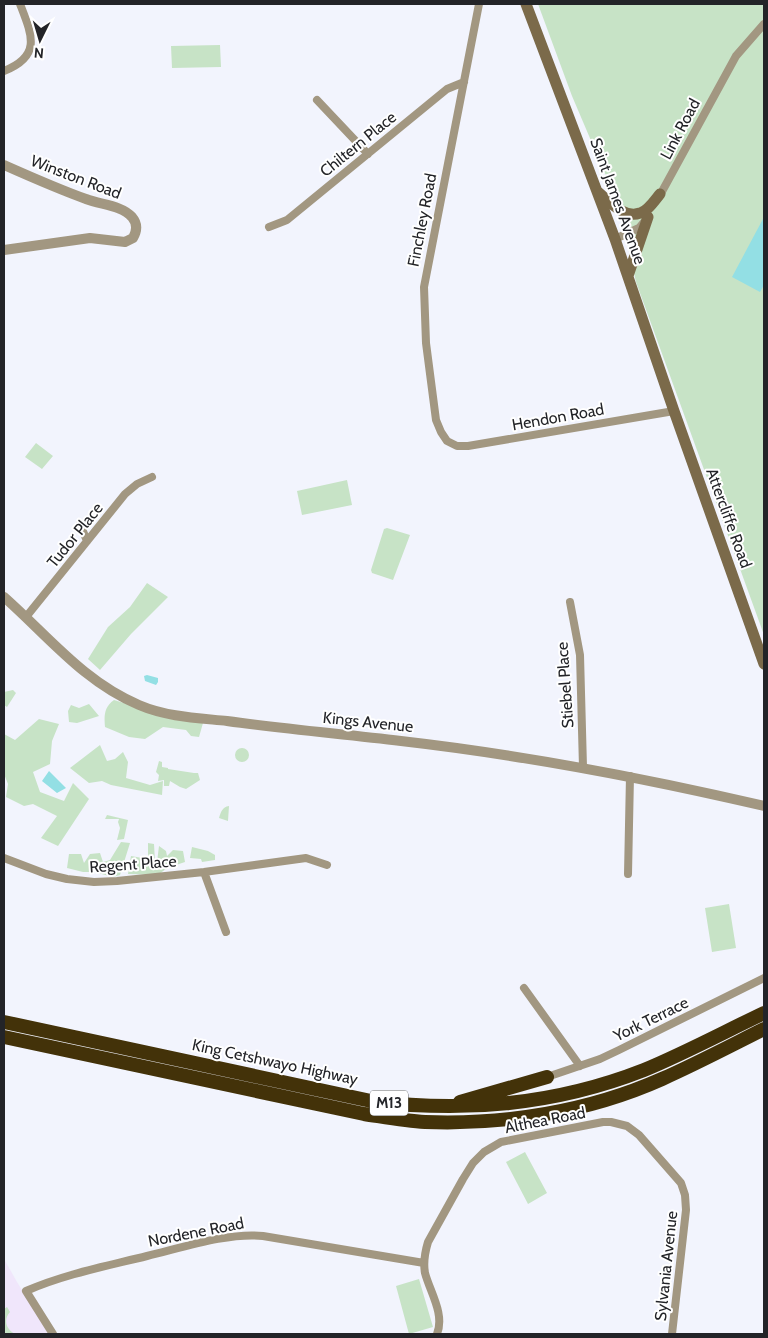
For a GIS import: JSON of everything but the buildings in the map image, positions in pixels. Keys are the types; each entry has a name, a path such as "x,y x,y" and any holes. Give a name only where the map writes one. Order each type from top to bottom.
{"highway":[{"name":"King Cetshwayo Highway","path":"4,1022 371,1100 402,1105 472,1107 538,1100 575,1092 644,1070 764,1013"},
{"name":"King Cetshwayo Highway","path":"4,1037 364,1114 423,1122 454,1122 515,1119 545,1114 605,1099 661,1080 764,1029"},
{"path":"442,1107 547,1077"}],"main road":[{"name":"Saint James Avenue","path":"526,4 615,239 674,411"},
{"path":"597,191 620,211 634,214 640,214 660,194"},
{"path":"628,276 648,217"},
{"name":"Attercliffe Road","path":"674,411 764,664"}],"street":[{"path":"4,71 19,64 29,51 31,41 29,29 20,4"},
{"name":"Finchley Road","path":"447,441 441,432 435,414 426,343 424,287 479,4"},
{"name":"Link Road","path":"615,239 639,228 648,217 736,56 764,24"},
{"name":"Chiltern Place","path":"269,227 287,220 447,89 464,82"},
{"path":"318,100 368,154"},
{"name":"Winston Road","path":"4,166 86,200 115,207 126,212 133,218 137,230 133,238 125,242 90,238 4,250"},
{"name":"Hendon Road","path":"447,441 457,446 468,446 674,411"},
{"name":"Tudor Place","path":"26,617 130,489 152,477"},
{"path":"80,524 87,541"},
{"name":"Kings Avenue","path":"4,597 93,679 122,697 159,712 262,726 479,750 630,776 764,806"},
{"name":"Stiebel Place","path":"570,602 580,655 583,767"},
{"path":"628,874 630,776"},
{"name":"Regent Place","path":"4,858 46,874 94,882 204,872 306,858 327,865"},
{"path":"204,872 226,932"},
{"name":"York Terrace","path":"547,1077 619,1050 764,978"},
{"path":"524,988 580,1066"},
{"name":"Althea Road","path":"437,1334 440,1322 439,1314 425,1273 424,1263 428,1242 473,1163 484,1152 501,1142 603,1122 619,1123 627,1126 639,1135 677,1177 684,1190 686,1201"},
{"name":"Sylvania Avenue","path":"672,1334 686,1201"},
{"name":"Nordene Road","path":"53,1334 26,1291 52,1281 109,1266 236,1236 263,1236 424,1263"}],"shaded area":[{"path":"4,1259 17,1282 49,1334 4,1334"}],"green space":[{"path":"538,4 764,4 764,635 636,282 618,204 572,96"},
{"path":"220,45 221,67 172,68 171,46"},
{"path":"36,443 53,456 42,469 25,457"},
{"path":"347,480 352,505 302,515 297,491"},
{"path":"387,528 410,535 393,580 372,573 371,570 384,529"},
{"path":"147,583 168,597 131,634 100,670 88,659 108,627 130,607"},
{"path":"13,690 16,693 7,707 4,705 4,692"},
{"path":"114,700 203,723 199,737 191,736 186,730 163,727 145,739 129,737 105,727 105,712"},
{"path":"89,704 99,716 77,723 69,722 68,711 71,705 79,708"},
{"path":"39,719 59,724 52,741 50,764 33,772 40,792 64,801 73,783 89,799 58,846 41,838 57,816 33,804 24,806 6,797 8,784 4,774 4,734 15,740"},
{"path":"100,745 107,761 115,759 123,752 128,762 126,778 150,785 163,781 162,795 111,785 102,781 89,783 70,768"},
{"path":"242,748 247,750 249,755 247,760 242,762 237,760 235,755 237,750"},
{"path":"159,761 162,762 162,767 168,769 198,773 200,780 186,789 170,781 169,786 164,786 164,780 158,781 159,775 156,772"},
{"path":"229,806 228,821 219,818 223,809"},
{"path":"107,815 128,820 124,839 117,840 120,828 119,819 105,819"},
{"path":"121,842 130,843 120,875 113,877 67,868 69,854 81,854 84,863 90,854 100,853 103,862 110,860"},
{"path":"148,843 154,844 155,862 157,862 159,846 166,851 167,856 173,850 183,851 185,862 167,868 158,875 128,874 131,856 148,859"},
{"path":"192,847 208,851 215,855 215,860 202,862 201,859 190,858"},
{"path":"729,904 736,948 712,952 705,908"},
{"path":"525,1152 547,1193 528,1204 506,1162"},
{"path":"419,1279 433,1327 409,1334 396,1286"},
{"path":"7,1307 10,1312 6,1324 9,1330 15,1334 4,1334 4,1309"}],"water":[{"path":"764,217 764,285 760,292 732,277"},
{"path":"144,676 158,678 156,685 145,681"},
{"path":"49,771 66,788 57,793 42,781"}]}
